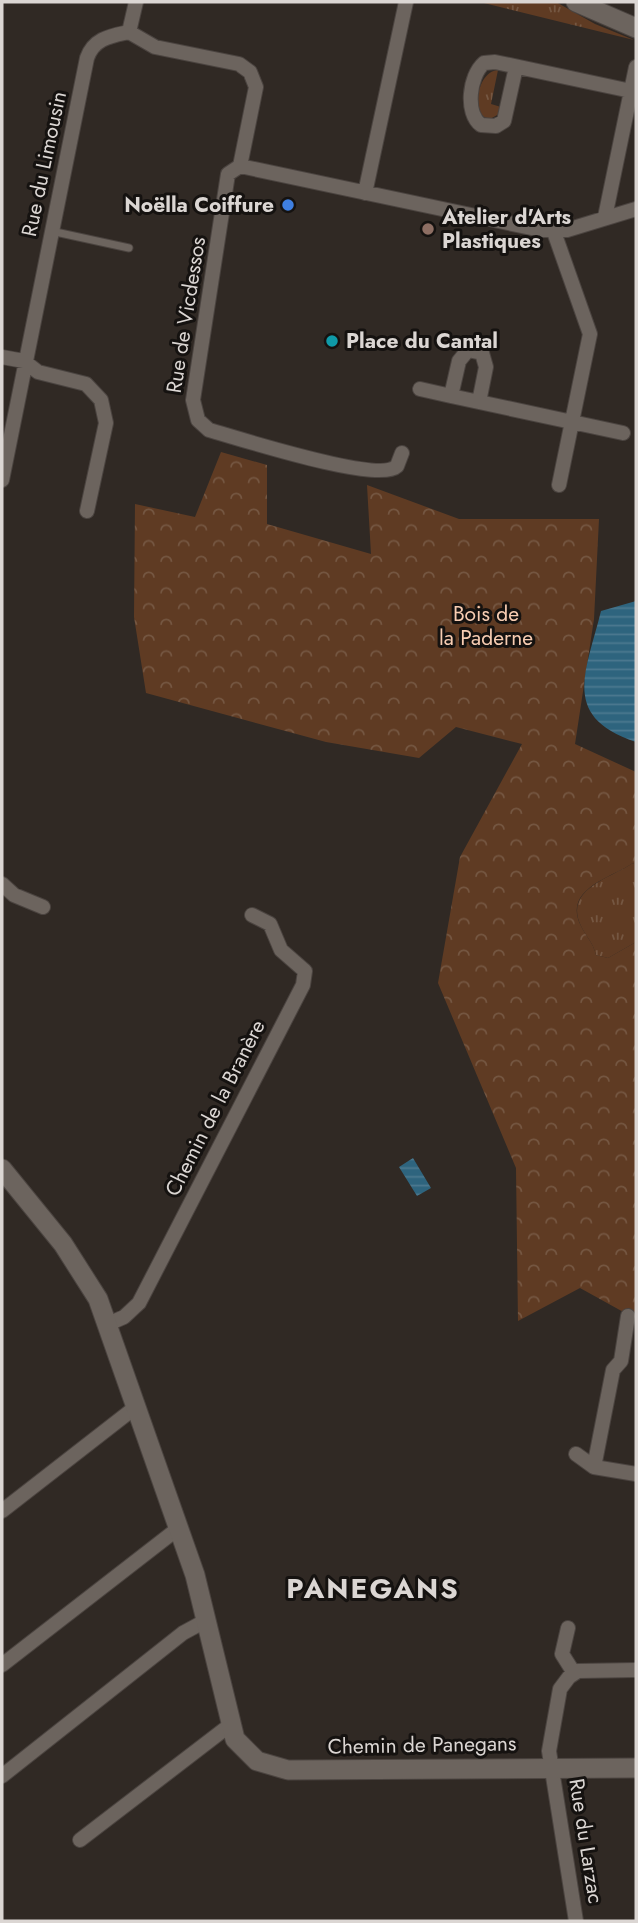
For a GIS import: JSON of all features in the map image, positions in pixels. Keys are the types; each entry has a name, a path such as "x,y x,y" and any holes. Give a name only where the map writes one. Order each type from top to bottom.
{"street":[{"path":"129,32 136,2"},
{"path":"365,193 406,2"},
{"path":"576,2 636,28"},
{"name":"Rue de Vicdessos","path":"129,32 155,47 239,64 248,69 256,87 240,166 228,174 193,400 198,420 209,430 309,459 384,472 397,466 402,453"},
{"name":"Rue du Limousin","path":"2,480 24,361 89,53 104,38 129,32"},
{"path":"516,67 504,121 496,126 481,125 475,120 470,108 477,71 489,62 516,67 631,91"},
{"path":"605,217 636,67"},
{"path":"240,166 554,232 636,209"},
{"path":"554,232 590,334 559,485"},
{"path":"451,396 461,354 475,349 486,360 479,402"},
{"path":"2,357 24,361 38,372 86,384 101,400 106,423 87,511"},
{"path":"420,389 622,433"},
{"path":"2,884 14,895 43,907"},
{"name":"Chemin de la Branère","path":"108,1324 124,1317 139,1303 303,985 305,971 302,965 281,950 270,923 252,915"},
{"name":"Chemin de Panegans","path":"2,1169 84,1274 108,1324 180,1527 207,1620 234,1739 249,1756 270,1767 288,1770 552,1766 636,1768"},
{"path":"594,1467 613,1370 621,1361 628,1316"},
{"path":"2,1511 137,1406"},
{"path":"576,1454 594,1467 636,1474"},
{"path":"2,1665 180,1527"},
{"path":"2,1776 183,1633 207,1620"},
{"path":"568,1628 562,1654 574,1673 584,1670 636,1670"},
{"name":"Rue du Larzac","path":"574,1673 560,1689 550,1743 576,1921"},
{"path":"80,1840 230,1725"}],"lane":[{"path":"51,231 129,248"}],"green space":[{"path":"480,2 556,2 595,24 634,40"},
{"path":"498,70 491,104 501,107 499,114 490,119 480,112 479,89 486,76"},
{"name":"Bois de la Paderne","path":"221,452 267,465 267,524 371,554 367,485 459,519 599,519 594,619 575,744 636,772 636,865 633,863 592,886 578,903 577,913 596,955 608,958 636,942 636,1319 580,1288 518,1321 516,1168 438,983 460,857 522,744 456,727 419,758 326,742 146,693 134,617 135,504 195,517"},
{"path":"633,863 636,865 636,942 608,958 596,955 581,926 577,913 578,903 592,886"}],"water":[{"path":"636,601 636,742 612,732 596,720 588,706 584,690 589,654 601,611"},
{"path":"413,1158 431,1188 417,1196 399,1167"}],"place":[{"name":"Noëlla Coiffure","path":"288,205"},
{"name":"Atelier d'Arts Plastiques","path":"428,229"},
{"name":"Place du Cantal","path":"332,341"}],"district":[{"name":"PANEGANS","path":"373,1588"}]}
